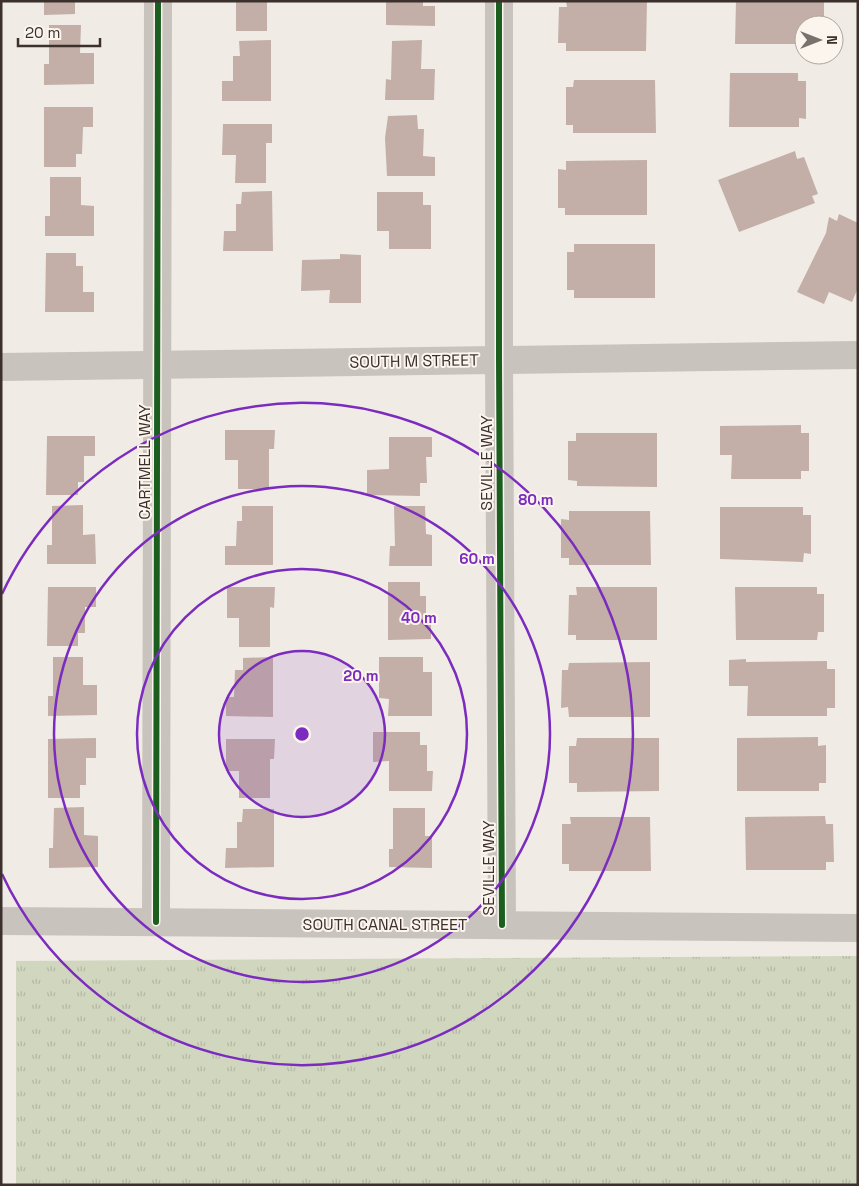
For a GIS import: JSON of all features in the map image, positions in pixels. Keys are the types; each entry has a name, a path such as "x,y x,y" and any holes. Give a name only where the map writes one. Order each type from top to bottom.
{"street":[{"name":"CARTMELL WAY","path":"156,922 158,1"},
{"name":"SEVILLE WAY","path":"499,1 502,925"},
{"name":"SOUTH M STREET","path":"1,367 858,355"},
{"name":"SOUTH CANAL STREET","path":"1,921 858,928"}],"green space":[{"path":"858,956 858,1185 16,1185 16,961"}],"building":[{"path":"44,1 75,1 75,14 44,15"},
{"path":"236,1 267,1 267,31 236,31"},
{"path":"386,1 423,1 423,6 435,6 435,26 386,25"},
{"path":"566,1 647,1 646,51 566,51 566,43 558,43 559,7 567,7"},
{"path":"736,1 824,1 824,15 794,15 794,44 735,44"},
{"path":"49,25 81,25 80,53 94,53 94,84 44,85 44,64 49,64"},
{"path":"271,40 271,101 222,101 222,81 233,81 233,56 240,56 239,41"},
{"path":"422,40 421,69 435,69 434,100 385,100 386,79 391,80 392,41"},
{"path":"730,73 798,73 798,81 806,81 806,119 799,118 799,127 729,127"},
{"path":"574,80 655,80 656,133 573,133 573,125 566,125 566,87 573,87"},
{"path":"44,107 93,107 93,127 83,127 82,154 76,154 76,167 44,167"},
{"path":"417,115 418,129 424,129 423,156 435,157 435,176 387,176 385,138 388,116"},
{"path":"223,124 272,124 272,143 266,143 266,183 235,183 236,155 222,155"},
{"path":"795,151 797,159 804,157 818,194 812,196 815,203 739,232 718,180"},
{"path":"647,160 647,215 565,215 565,208 558,208 558,169 566,170 566,161"},
{"path":"50,177 81,177 81,205 94,206 94,236 45,236 45,216 50,216"},
{"path":"272,191 273,251 223,251 224,231 236,231 236,204 241,204 242,192"},
{"path":"377,192 423,192 423,205 431,205 431,249 389,249 389,231 377,231"},
{"path":"839,214 858,223 858,288 852,302 829,292 824,304 797,292 826,233 829,217 837,221"},
{"path":"574,244 655,244 655,298 574,298 574,290 567,290 567,252 574,252"},
{"path":"46,253 76,253 76,266 83,266 83,292 94,292 94,312 45,312"},
{"path":"340,254 361,255 361,303 329,303 330,290 301,291 302,260 340,259"},
{"path":"801,425 801,433 809,433 809,471 801,471 801,479 731,479 732,455 720,455 720,426"},
{"path":"225,430 275,430 274,449 269,449 269,489 238,489 238,460 225,460"},
{"path":"576,433 657,433 657,487 577,486 577,481 568,480 568,441 576,441"},
{"path":"47,436 95,436 95,456 84,456 84,482 78,482 78,495 46,495"},
{"path":"389,437 432,437 432,457 426,457 427,483 420,483 420,496 367,495 367,470 389,469"},
{"path":"83,505 83,535 95,534 96,564 47,564 47,545 52,545 52,506"},
{"path":"242,506 273,506 273,565 225,565 225,546 236,546 237,521 242,521"},
{"path":"394,506 425,506 426,534 432,535 432,566 389,566 390,546 395,546"},
{"path":"720,507 803,507 803,515 811,515 811,554 804,553 803,562 720,559"},
{"path":"569,511 650,511 651,565 569,565 569,558 561,558 561,519 569,520"},
{"path":"388,582 420,582 420,596 426,596 426,620 431,620 431,639 388,640"},
{"path":"48,587 96,587 96,607 85,607 85,633 78,633 78,646 47,646"},
{"path":"227,587 275,587 274,608 270,607 270,647 239,647 239,618 227,618"},
{"path":"576,587 657,587 657,640 576,640 576,635 568,635 569,595 577,595"},
{"path":"735,587 817,587 817,594 824,594 824,632 818,632 817,640 736,640"},
{"path":"53,657 83,657 83,685 97,685 97,715 48,716 48,696 53,696"},
{"path":"273,657 273,717 226,716 226,697 234,697 235,670 243,670 243,658"},
{"path":"379,657 423,657 423,672 432,672 432,716 388,716 389,699 379,698"},
{"path":"746,659 746,662 827,661 827,669 835,669 835,708 827,708 827,716 747,716 748,686 729,686 729,660"},
{"path":"650,662 650,717 569,717 568,707 561,708 562,670 568,670 569,663"},
{"path":"373,732 420,732 420,745 427,745 427,771 433,771 432,791 389,791 389,761 373,762"},
{"path":"818,737 818,746 826,745 826,783 819,783 819,791 737,791 737,738"},
{"path":"96,738 96,758 86,758 86,785 80,785 80,798 48,798 48,739"},
{"path":"577,738 659,738 659,791 577,792 577,783 569,783 569,746 576,746"},
{"path":"226,739 275,739 274,759 270,759 270,798 239,798 239,771 226,771"},
{"path":"84,807 84,835 98,836 98,867 49,868 49,848 53,848 54,808"},
{"path":"393,808 425,808 425,836 432,836 432,868 389,867 389,849 393,849"},
{"path":"243,809 274,809 274,867 225,868 226,848 237,848 237,822 242,822"},
{"path":"825,816 826,824 833,824 834,862 826,862 826,870 746,870 745,817"},
{"path":"570,817 650,817 651,871 569,871 569,864 562,864 562,824 571,824"}],"cycle path":[{"path":"156,922 158,1"},
{"path":"499,1 502,925"}]}
